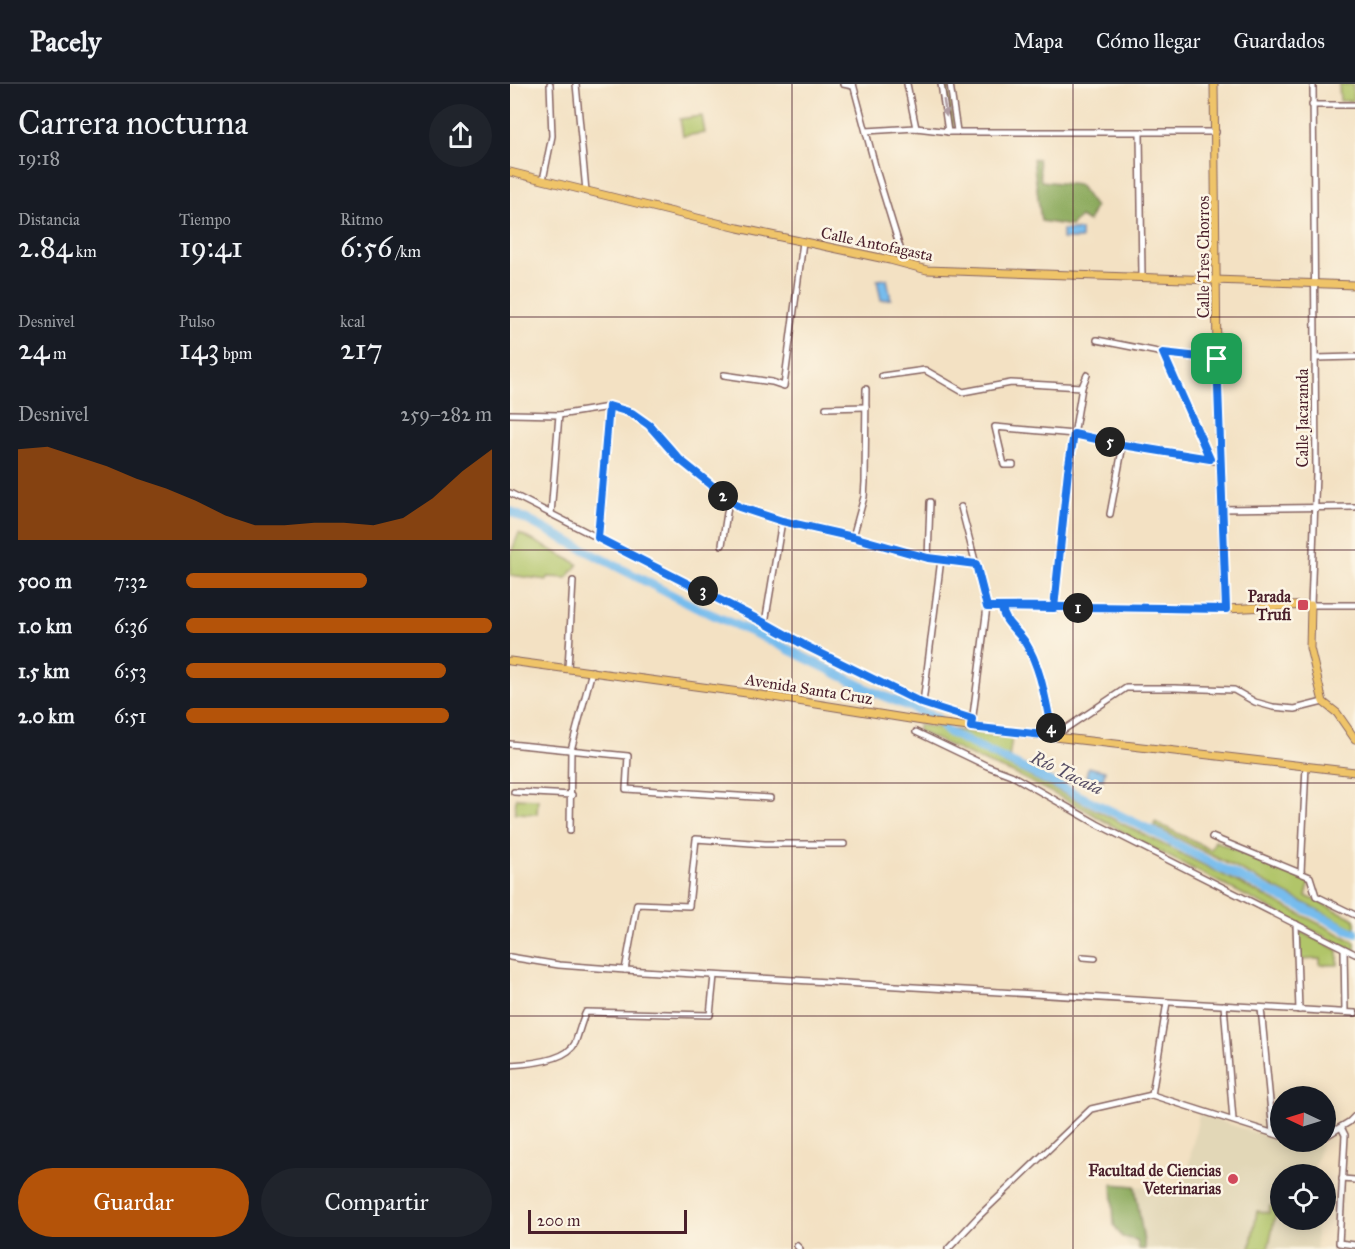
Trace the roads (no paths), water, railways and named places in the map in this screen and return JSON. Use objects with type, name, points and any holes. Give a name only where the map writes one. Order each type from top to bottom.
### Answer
[{"type":"main road","name":"Calle Tres Chorros","points":[[1214,84],[1218,279],[1217,359],[1226,609]]},
{"type":"main road","name":"Calle Antofagasta","points":[[510,172],[927,270],[1355,285]]},
{"type":"main road","points":[[1226,609],[1311,605]]},
{"type":"main road","name":"Calle Jacaranda","points":[[1311,605],[1310,648],[1323,702]]},
{"type":"main road","name":"Avenida Santa Cruz","points":[[510,661],[754,694],[934,723],[972,723],[1053,736],[1355,772]]},
{"type":"main road","points":[[1323,702],[1337,713],[1355,739]]},
{"type":"street","points":[[543,180],[552,136],[550,84]]},
{"type":"street","points":[[576,84],[586,191]]},
{"type":"street","points":[[843,84],[853,85],[905,264]]},
{"type":"street","points":[[907,84],[916,128]]},
{"type":"street","points":[[941,84],[948,132]]},
{"type":"street","points":[[950,84],[957,131]]},
{"type":"street","name":"Calle Jacaranda","points":[[1311,605],[1316,507],[1313,84]]},
{"type":"street","points":[[1312,105],[1355,105]]},
{"type":"street","points":[[866,131],[916,128],[948,132],[1216,132]]},
{"type":"street","points":[[1140,133],[1142,276]]},
{"type":"street","points":[[724,375],[784,386],[803,242]]},
{"type":"street","points":[[1097,340],[1163,353],[1217,359]]},
{"type":"street","points":[[1163,353],[1210,459]]},
{"type":"street","points":[[1316,358],[1355,357]]},
{"type":"street","points":[[882,376],[925,370],[963,392],[1011,383],[1082,387]]},
{"type":"street","points":[[1054,608],[1068,471],[1082,387],[1088,375]]},
{"type":"street","points":[[853,537],[864,497],[866,390]]},
{"type":"street","points":[[598,538],[609,406]]},
{"type":"street","points":[[510,414],[559,415],[609,406],[632,413],[649,425],[679,459],[729,500],[757,514],[928,558],[976,564]]},
{"type":"street","points":[[826,408],[866,407]]},
{"type":"street","points":[[551,514],[559,415]]},
{"type":"street","points":[[1013,465],[1004,465],[996,428],[1074,434],[1221,462]]},
{"type":"street","points":[[1110,514],[1123,445]]},
{"type":"street","points":[[510,493],[806,646],[922,703],[972,723],[987,607],[961,507]]},
{"type":"street","points":[[722,545],[729,500]]},
{"type":"street","points":[[928,558],[930,502]]},
{"type":"street","points":[[1221,509],[1355,507]]},
{"type":"street","points":[[765,623],[782,521]]},
{"type":"street","points":[[922,703],[941,559]]},
{"type":"street","points":[[568,668],[573,581]]},
{"type":"street","points":[[1311,605],[1355,605]]},
{"type":"street","points":[[987,607],[1226,609]]},
{"type":"street","points":[[1002,607],[1003,616],[1023,639],[1035,659],[1053,736],[1125,688],[1234,690],[1255,702],[1294,709],[1323,702]]},
{"type":"street","points":[[570,831],[571,750],[592,671]]},
{"type":"street","points":[[916,732],[1011,775],[1097,824],[1355,954]]},
{"type":"street","points":[[510,744],[628,756],[626,789],[770,798]]},
{"type":"street","points":[[1301,872],[1306,766]]},
{"type":"street","points":[[513,792],[572,795]]},
{"type":"street","points":[[1212,837],[1301,872],[1310,877],[1316,896],[1355,915]]},
{"type":"street","points":[[625,970],[637,904],[689,906],[696,839],[765,844],[844,844]]},
{"type":"street","points":[[1296,924],[1299,1010]]},
{"type":"street","points":[[1344,949],[1345,1012]]},
{"type":"street","points":[[510,955],[559,965],[625,970],[1355,1013]]},
{"type":"street","points":[[1083,957],[1095,958]]},
{"type":"street","points":[[510,1065],[555,1058],[574,1046],[586,1012],[711,1015],[714,976]]},
{"type":"street","points":[[1152,1095],[1167,1002]]},
{"type":"street","points":[[1224,1005],[1233,1120]]},
{"type":"street","points":[[1261,1008],[1270,1102]]},
{"type":"street","points":[[948,1249],[979,1216],[1091,1109],[1152,1095],[1270,1132]]},
{"type":"street","points":[[1336,1130],[1355,1116]]},
{"type":"street","points":[[1341,1127],[1345,1135],[1339,1244],[1355,1245]]},
{"type":"street","points":[[1342,1179],[1355,1179]]},
{"type":"water","points":[[1062,230],[1081,230],[1081,239],[1062,239]]},
{"type":"water","points":[[887,279],[891,299],[881,300],[877,280]]},
{"type":"water","points":[[1088,767],[1105,771],[1103,780],[1086,777]]},
{"type":"waterway","name":"Río Tacata","points":[[510,511],[695,607],[765,638],[874,692],[937,718],[946,731],[1355,933]]},
{"type":"place","name":"Parada Trufi","points":[[1303,605]]},
{"type":"place","name":"Facultad de Ciencias Veterinarias","points":[[1233,1179]]}]
